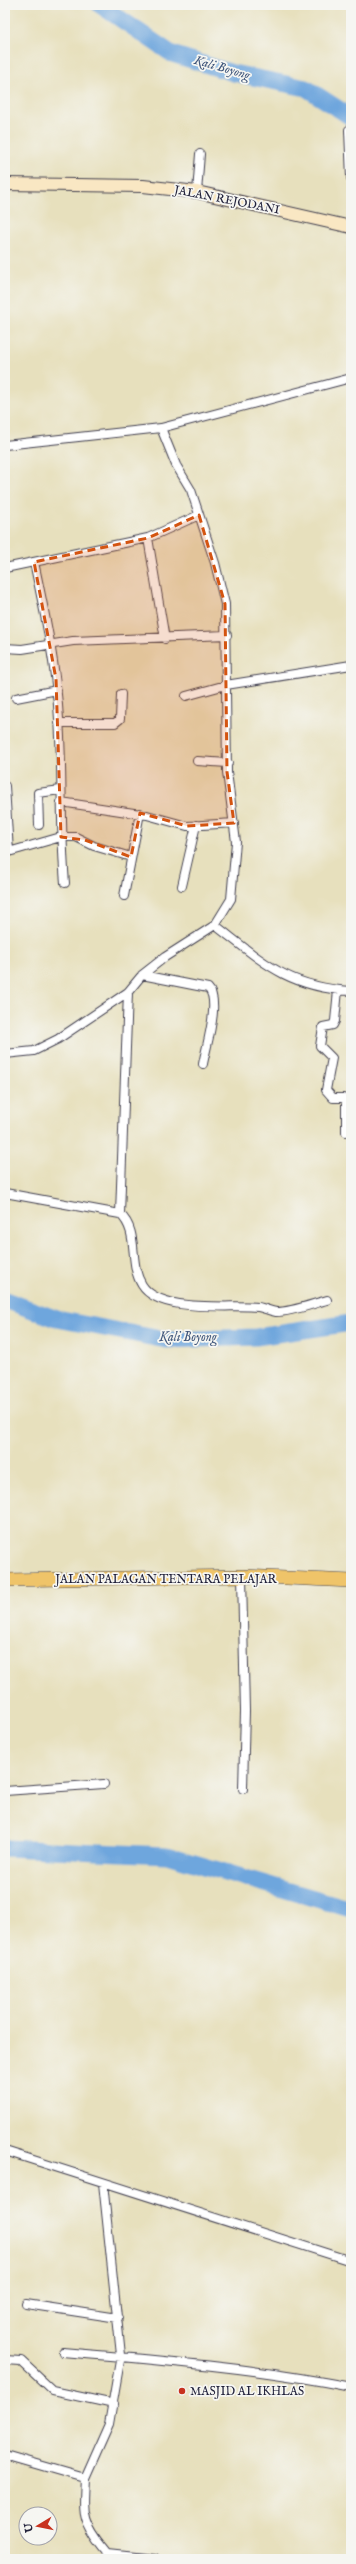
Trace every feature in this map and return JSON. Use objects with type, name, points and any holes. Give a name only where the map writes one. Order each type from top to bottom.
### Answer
[{"type":"main road","name":"JALAN REJODANI","points":[[5,184],[143,186],[197,192],[351,227]]},
{"type":"main road","name":"JALAN PALAGAN TENTARA PELAJAR","points":[[5,1580],[242,1576],[351,1581]]},
{"type":"street","points":[[349,130],[351,178]]},
{"type":"street","points":[[197,192],[200,154]]},
{"type":"street","points":[[5,445],[161,428],[351,378]]},
{"type":"street","points":[[5,1054],[34,1051],[58,1038],[128,992],[142,975],[165,956],[215,925],[231,899],[236,842],[228,763],[226,685],[227,635],[225,604],[215,563],[191,490],[176,465],[161,428]]},
{"type":"street","points":[[5,568],[148,538],[199,515]]},
{"type":"street","points":[[148,538],[165,639]]},
{"type":"street","points":[[34,562],[51,645],[57,690],[61,790],[61,837],[65,883]]},
{"type":"street","points":[[5,648],[51,645],[73,641],[165,639],[227,635]]},
{"type":"street","points":[[186,696],[226,685],[351,665]]},
{"type":"street","points":[[16,698],[57,690]]},
{"type":"street","points":[[59,723],[115,723],[120,719],[121,694]]},
{"type":"street","points":[[197,761],[228,763]]},
{"type":"street","points":[[5,786],[7,852],[61,837],[76,837],[94,846],[131,856]]},
{"type":"street","points":[[39,825],[38,793],[61,790]]},
{"type":"street","points":[[61,802],[140,813],[187,826],[234,823]]},
{"type":"street","points":[[124,896],[140,813]]},
{"type":"street","points":[[182,886],[196,825]]},
{"type":"street","points":[[215,925],[283,976],[323,989],[351,991]]},
{"type":"street","points":[[142,975],[208,988],[213,992],[214,1003],[203,1064]]},
{"type":"street","points":[[338,990],[335,1021],[333,1024],[322,1027],[320,1046],[332,1058],[326,1090],[332,1098],[343,1098],[346,1101],[346,1132]]},
{"type":"street","points":[[120,1214],[128,992]]},
{"type":"street","points":[[5,1194],[120,1214],[128,1221],[137,1272],[142,1284],[150,1294],[179,1303],[203,1307],[257,1307],[276,1312],[327,1300]]},
{"type":"street","points":[[242,1576],[245,1711],[243,1789]]},
{"type":"street","points":[[5,1791],[104,1784]]},
{"type":"street","points":[[5,2151],[351,2261]]},
{"type":"street","points":[[103,2183],[108,2251],[118,2318],[121,2355],[114,2404],[109,2424],[85,2478],[86,2522],[92,2535],[108,2556],[156,2559]]},
{"type":"street","points":[[26,2304],[118,2318]]},
{"type":"street","points":[[63,2352],[121,2355],[262,2372],[351,2387]]},
{"type":"street","points":[[5,2360],[21,2361],[53,2391],[114,2404]]},
{"type":"street","points":[[5,2455],[85,2478]]},
{"type":"highlighted area","points":[[199,515],[225,604],[227,772],[234,823],[187,826],[140,813],[131,857],[85,840],[61,837],[56,679],[34,562],[148,538]]},
{"type":"waterway","name":"Kali Boyong","points":[[100,5],[172,54],[233,73],[306,88],[351,117]]},
{"type":"waterway","name":"Kali Boyong","points":[[5,1300],[57,1319],[166,1340],[256,1337],[351,1323]]},
{"type":"waterway","points":[[5,1848],[167,1855],[351,1909]]},
{"type":"place","name":"MASJID AL IKHLAS","points":[[182,2391]]}]
